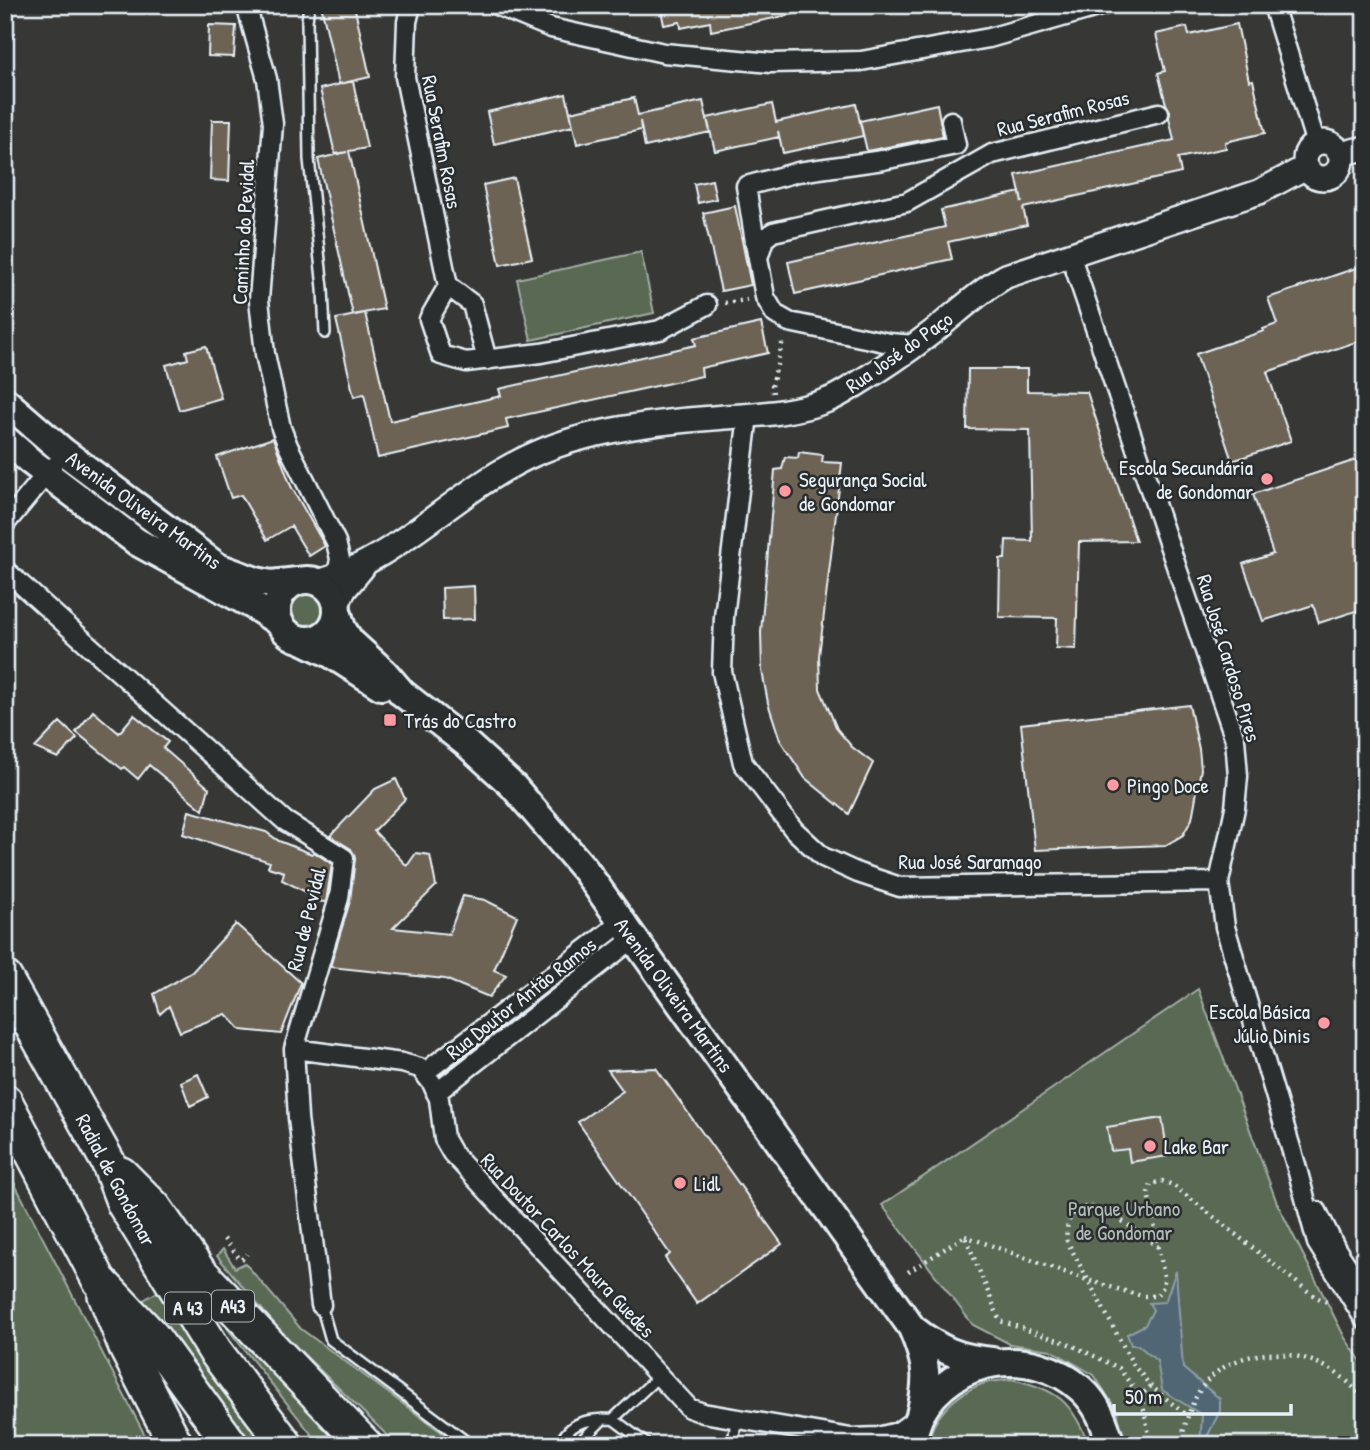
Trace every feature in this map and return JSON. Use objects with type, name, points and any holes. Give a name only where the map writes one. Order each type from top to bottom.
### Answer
[{"type":"highway","name":"Radial de Gondomar","points":[[5,978],[108,1162],[124,1204],[215,1351],[286,1445]]},
{"type":"highway","name":"A 43","points":[[5,1101],[99,1280],[152,1336],[231,1445]]},
{"type":"highway","name":"A43","points":[[108,1162],[154,1207],[198,1270],[365,1445]]},
{"type":"highway","points":[[99,1280],[127,1350],[176,1445]]},
{"type":"main road","name":"Avenida Oliveira Martins","points":[[5,401],[64,452],[218,567],[271,584],[318,579]]},
{"type":"main road","name":"Avenida Oliveira Martins","points":[[5,439],[137,542],[280,623]]},
{"type":"main road","points":[[318,579],[327,587],[337,609],[335,623],[322,637],[302,640],[285,631],[277,613],[282,593],[289,586],[318,579]]},
{"type":"main road","name":"Avenida Oliveira Martins","points":[[337,609],[342,628],[350,641],[384,672],[402,693],[467,744],[513,786],[585,870],[912,1328],[923,1354],[927,1385],[911,1445]]},
{"type":"main road","name":"Avenida Oliveira Martins","points":[[302,640],[331,654],[377,685],[402,693]]},
{"type":"main road","name":"Avenida Oliveira Martins","points":[[912,1328],[937,1347],[965,1359],[995,1362]]},
{"type":"main road","points":[[920,1415],[939,1390],[965,1371],[995,1362],[1027,1362],[1057,1371],[1083,1390],[1102,1416],[1111,1445]]},
{"type":"street","name":"Caminho do Pevidal","points":[[246,5],[267,79],[273,124],[259,300],[265,354],[281,428],[336,542],[340,559],[318,579]]},
{"type":"street","name":"Rua Serafim Rosas","points":[[411,5],[407,22],[405,77],[448,286]]},
{"type":"street","points":[[496,5],[551,29],[664,53],[771,64],[861,61],[977,41],[1104,5]]},
{"type":"street","points":[[1273,5],[1317,144]]},
{"type":"street","name":"Rua Serafim Rosas","points":[[758,258],[764,239],[773,232],[906,202],[992,154],[1159,113]]},
{"type":"street","points":[[915,345],[889,343],[789,322],[775,314],[765,297],[746,186],[798,172],[883,160],[956,145],[951,121]]},
{"type":"street","points":[[1329,143],[1335,146],[1340,154],[1340,166],[1333,176],[1314,177],[1306,167],[1308,151],[1317,144],[1329,143]]},
{"type":"street","points":[[1340,154],[1365,148]]},
{"type":"street","name":"Rua José do Paço","points":[[318,579],[372,557],[408,537],[497,473],[548,448],[573,439],[609,432],[694,419],[776,413],[828,400],[880,370],[983,290],[1016,272],[1259,192],[1306,167]]},
{"type":"street","name":"Rua José Cardoso Pires","points":[[1070,254],[1234,739],[1238,776],[1235,808],[1219,882],[1225,928],[1296,1165],[1323,1226],[1331,1253],[1364,1319]]},
{"type":"street","points":[[487,360],[472,304],[448,286],[429,319],[441,355],[466,362],[487,360],[541,353],[660,330],[707,306]]},
{"type":"street","name":"Rua José Saramago","points":[[748,415],[724,617],[722,672],[743,763],[794,830],[823,857],[858,873],[900,887],[1219,882]]},
{"type":"street","points":[[5,524],[64,452]]},
{"type":"street","name":"Rua José do Paço","points":[[337,609],[355,575],[372,557]]},
{"type":"street","name":"Rua de Pevidal","points":[[5,570],[285,821],[344,858],[339,898],[294,1049],[298,1118],[321,1306]]},
{"type":"street","name":"Rua Doutor Antão Ramos","points":[[424,1073],[628,930]]},
{"type":"street","name":"Rua Doutor Antão Ramos","points":[[436,1093],[628,930]]},
{"type":"street","points":[[294,1049],[402,1063],[420,1068],[424,1073]]},
{"type":"street","name":"Rua Doutor Carlos Moura Guedes","points":[[424,1073],[439,1099],[444,1139],[452,1153],[689,1408],[857,1441],[898,1432],[920,1415]]},
{"type":"street","name":"Rua José Cardoso Pires","points":[[1331,1253],[1364,1291]]},
{"type":"lane","points":[[309,5],[309,159],[323,288],[325,333]]},
{"type":"lane","points":[[321,1306],[331,1340],[471,1445]]},
{"type":"lane","points":[[577,1445],[659,1376]]},
{"type":"lane","points":[[561,1445],[569,1429],[579,1422],[608,1419],[648,1445]]},
{"type":"lane","points":[[733,1445],[736,1419]]},
{"type":"path","points":[[707,306],[765,297]]},
{"type":"path","points":[[776,413],[772,386],[789,322]]},
{"type":"path","points":[[965,1236],[1087,1280],[1142,1296],[1156,1296],[1164,1286],[1148,1193],[1151,1184],[1162,1181],[1173,1185],[1314,1296],[1364,1319]]},
{"type":"path","points":[[1158,1247],[1102,1209],[1087,1207],[1073,1212],[1065,1227],[1067,1241],[1134,1366],[1151,1386],[1187,1416]]},
{"type":"path","points":[[908,1272],[965,1236]]},
{"type":"path","points":[[965,1236],[1000,1321],[1067,1343],[1119,1368],[1142,1400],[1151,1445]]},
{"type":"path","points":[[224,1239],[241,1259],[247,1254]]},
{"type":"path","points":[[1180,1445],[1187,1416],[1206,1382],[1227,1366],[1251,1355],[1295,1355],[1329,1366],[1356,1388],[1365,1401]]},
{"type":"path","points":[[1139,1397],[1151,1386]]},
{"type":"green space","points":[[641,252],[654,313],[531,340],[517,279]]},
{"type":"green space","points":[[308,594],[320,598],[324,610],[320,622],[308,626],[296,622],[292,610],[296,598]]},
{"type":"green space","name":"Parque Urbano de Gondomar","points":[[1198,989],[1277,1203],[1345,1338],[1365,1367],[1365,1445],[1125,1445],[1117,1411],[1094,1375],[1051,1350],[1010,1344],[973,1325],[882,1205]]},
{"type":"green space","points":[[5,1165],[150,1445],[5,1445]]},
{"type":"green space","points":[[223,1249],[235,1268],[245,1263],[301,1329],[459,1445],[397,1445],[282,1333],[217,1256]]},
{"type":"green space","points":[[157,1292],[264,1445],[246,1445],[142,1301]]},
{"type":"green space","points":[[228,1315],[351,1445],[320,1445],[227,1328]]},
{"type":"green space","points":[[1011,1379],[1040,1387],[1061,1399],[1076,1418],[1089,1445],[928,1445],[934,1425],[940,1416],[963,1393],[982,1384]]},
{"type":"water","points":[[1176,1271],[1183,1368],[1220,1399],[1220,1411],[1207,1437],[1210,1445],[1200,1445],[1202,1415],[1162,1390],[1157,1361],[1138,1345],[1131,1345],[1127,1334],[1145,1325],[1153,1310],[1149,1303],[1165,1302]]},
{"type":"building","points":[[321,5],[354,5],[370,77],[339,84]]},
{"type":"building","points":[[660,5],[793,5],[794,14],[711,31],[710,22],[681,28],[680,22],[664,25]]},
{"type":"building","points":[[1237,24],[1249,81],[1253,80],[1265,133],[1225,142],[1226,148],[1178,158],[1181,173],[1023,208],[1027,225],[948,242],[952,259],[795,294],[788,262],[945,227],[941,210],[1020,192],[1016,175],[1174,140],[1170,111],[1158,73],[1165,71],[1156,34],[1187,27],[1189,35]]},
{"type":"building","points":[[209,25],[236,26],[234,57],[208,56]]},
{"type":"building","points":[[353,81],[367,148],[349,151],[384,309],[353,315],[318,159],[347,152],[335,154],[320,89]]},
{"type":"building","points":[[566,94],[573,126],[494,144],[487,112]]},
{"type":"building","points":[[634,98],[638,115],[703,101],[710,132],[645,147],[640,121],[641,130],[577,144],[570,112]]},
{"type":"building","points":[[772,104],[776,122],[856,104],[863,136],[783,153],[778,131],[779,137],[715,151],[707,118]]},
{"type":"building","points":[[937,104],[943,136],[867,151],[860,121]]},
{"type":"building","points":[[212,120],[231,120],[229,181],[210,180]]},
{"type":"building","points":[[514,178],[532,258],[500,265],[483,185]]},
{"type":"building","points":[[712,180],[716,199],[698,203],[694,184]]},
{"type":"building","points":[[735,206],[751,285],[721,291],[703,213]]},
{"type":"building","points":[[1365,265],[1365,339],[1267,372],[1291,441],[1232,461],[1196,354],[1277,324],[1268,298]]},
{"type":"building","points":[[365,313],[390,421],[501,396],[499,389],[696,345],[694,338],[761,323],[768,353],[701,368],[702,376],[506,419],[508,428],[378,458],[364,394],[354,397],[336,319]]},
{"type":"building","points":[[206,346],[221,398],[179,410],[166,365],[188,359],[186,351]]},
{"type":"building","points":[[968,369],[1027,369],[1027,391],[1087,392],[1136,541],[1079,542],[1076,649],[1056,648],[1057,618],[999,617],[1000,559],[1005,559],[1006,540],[1032,541],[1030,430],[967,429]]},
{"type":"building","points":[[273,438],[291,486],[325,546],[309,556],[291,526],[267,540],[241,495],[231,498],[217,457]]},
{"type":"building","points":[[799,452],[823,455],[822,462],[842,463],[819,656],[820,689],[837,729],[852,747],[873,763],[849,814],[805,778],[780,740],[768,703],[762,671],[761,632],[775,470],[782,469],[785,457],[798,458]]},
{"type":"building","points":[[1365,457],[1365,608],[1319,623],[1313,605],[1263,621],[1243,564],[1273,554],[1253,494]]},
{"type":"building","points":[[474,586],[475,619],[443,620],[442,588]]},
{"type":"building","name":"Pingo Doce","points":[[1189,705],[1201,769],[1192,819],[1183,835],[1166,845],[1035,850],[1021,724]]},
{"type":"building","points":[[93,711],[119,733],[134,715],[168,742],[163,748],[209,788],[203,810],[149,765],[138,779],[76,732]]},
{"type":"building","points":[[60,722],[77,738],[58,758],[35,748]]},
{"type":"building","points":[[396,779],[405,799],[374,831],[407,866],[416,853],[430,855],[436,886],[393,928],[449,934],[463,896],[485,900],[517,916],[494,970],[506,975],[489,997],[445,979],[330,967],[350,901],[355,859],[351,849],[330,836],[375,789]]},
{"type":"building","points":[[189,811],[266,832],[279,841],[312,854],[314,852],[332,864],[326,902],[312,901],[314,896],[282,880],[284,872],[268,867],[270,862],[183,834]]},
{"type":"building","points":[[236,924],[301,983],[281,1034],[241,1030],[226,1014],[180,1032],[169,1006],[160,1014],[154,994],[192,972]]},
{"type":"building","name":"Lidl","points":[[656,1068],[782,1244],[697,1304],[665,1258],[670,1254],[578,1122],[623,1091],[608,1070]]},
{"type":"building","points":[[198,1074],[208,1097],[190,1106],[181,1082]]},
{"type":"building","points":[[1162,1118],[1168,1156],[1130,1162],[1128,1149],[1111,1151],[1107,1127]]},
{"type":"place","name":"Escola Secundária de Gondomar","points":[[1267,479]]},
{"type":"place","name":"Segurança Social de Gondomar","points":[[785,491]]},
{"type":"place","name":"Trás do Castro","points":[[390,720]]},
{"type":"place","name":"Pingo Doce","points":[[1113,785]]},
{"type":"place","name":"Escola Básica Júlio Dinis","points":[[1324,1023]]},
{"type":"place","name":"Lake Bar","points":[[1150,1146]]},
{"type":"place","name":"Lidl","points":[[680,1183]]}]
